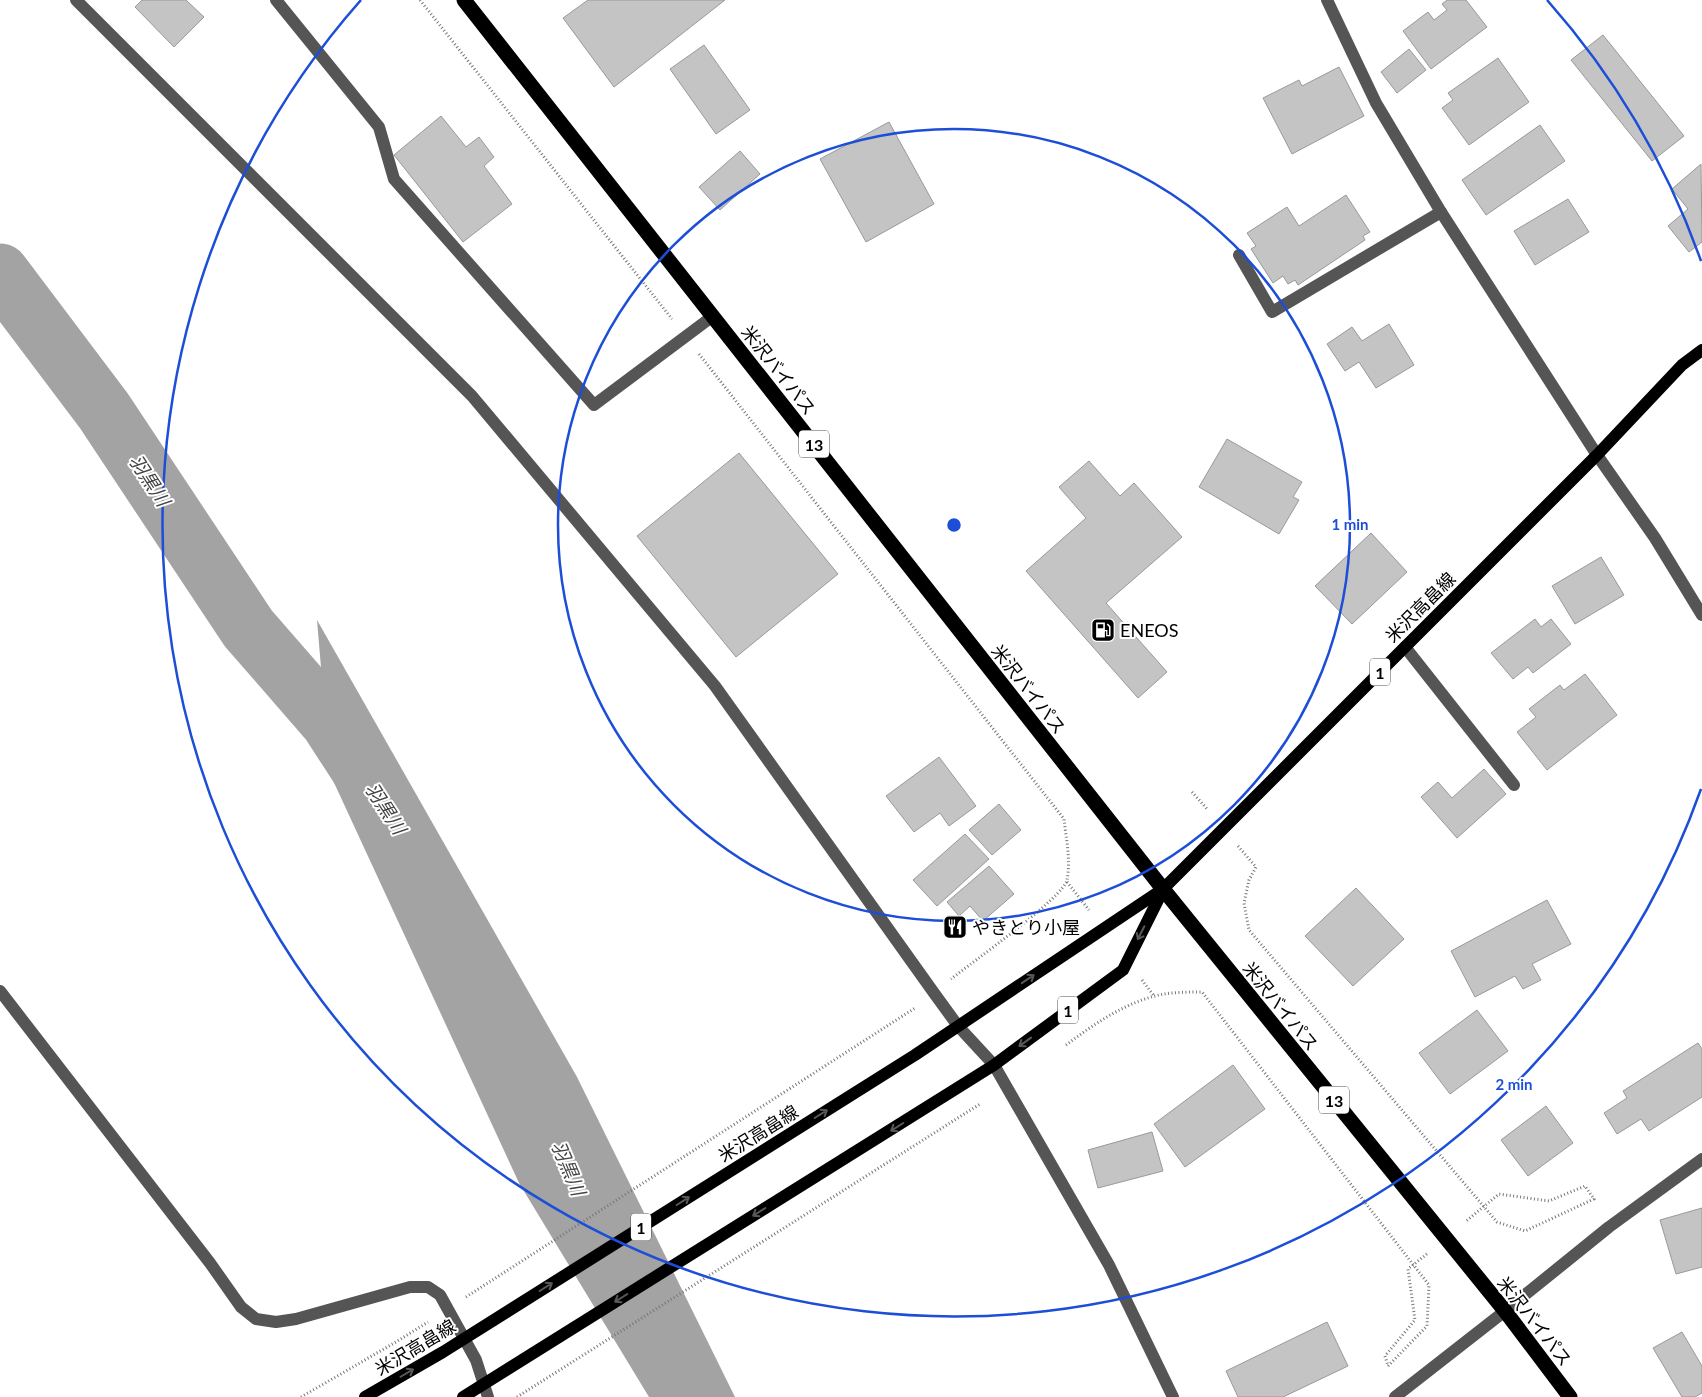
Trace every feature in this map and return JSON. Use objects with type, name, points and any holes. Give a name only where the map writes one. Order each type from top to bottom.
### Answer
[{"type":"highway","name":"米沢バイパス","points":[[464,0],[1163,889],[1505,1312],[1570,1397]]},
{"type":"main road","name":"米沢高畠線","points":[[365,1397],[451,1347],[915,1055],[1163,889],[1597,455],[1682,365],[1702,350]]},
{"type":"main road","name":"米沢高畠線","points":[[462,1397],[994,1065],[1122,970],[1163,889]]},
{"type":"street","points":[[76,0],[472,396],[715,686],[958,1026],[994,1065],[1109,1265],[1173,1397]]},
{"type":"street","points":[[276,0],[379,127],[394,179],[594,405],[713,316]]},
{"type":"street","points":[[1327,0],[1376,103],[1441,212],[1597,455],[1655,538],[1702,615]]},
{"type":"street","points":[[1239,255],[1272,312],[1441,212]]},
{"type":"street","points":[[1405,647],[1514,785]]},
{"type":"street","points":[[0,991],[210,1263],[241,1307],[256,1319],[276,1322],[296,1319],[410,1286],[428,1287],[440,1295],[476,1360],[488,1397]]},
{"type":"street","points":[[1395,1397],[1505,1312],[1609,1227],[1702,1159]]},
{"type":"path","points":[[420,0],[1064,819],[1068,855],[1067,882],[1053,900],[908,1014],[463,1299]]},
{"type":"path","points":[[1256,868],[1249,880],[1244,902],[1249,930],[1497,1222],[1525,1231],[1594,1199],[1585,1186],[1549,1201],[1499,1194]]},
{"type":"path","points":[[1061,1048],[1109,1014],[1154,996],[1169,993],[1202,992],[1429,1285],[1427,1326],[1388,1366],[1385,1356],[1415,1320],[1408,1269]]},
{"type":"path","points":[[517,1397],[982,1103]]},
{"type":"path","points":[[301,1397],[430,1320]]},
{"type":"water","points":[[317,620],[577,1077],[735,1397],[649,1397],[519,1183],[330,774]]},
{"type":"building","points":[[142,0],[186,0],[204,17],[174,47],[135,7]]},
{"type":"building","points":[[588,0],[725,0],[614,87],[563,18]]},
{"type":"building","points":[[1447,0],[1466,0],[1487,27],[1431,69],[1403,31],[1428,12],[1434,20],[1447,10],[1442,4]]},
{"type":"building","points":[[1603,35],[1684,136],[1652,161],[1571,60]]},
{"type":"building","points":[[704,45],[750,110],[716,134],[670,69]]},
{"type":"building","points":[[1409,49],[1426,70],[1397,93],[1381,72]]},
{"type":"building","points":[[1498,58],[1529,102],[1469,145],[1442,108],[1453,100],[1448,93]]},
{"type":"building","points":[[1339,67],[1364,116],[1292,154],[1263,98],[1299,80],[1302,86]]},
{"type":"building","points":[[441,116],[466,147],[479,137],[494,157],[484,166],[512,204],[463,242],[394,155]]},
{"type":"building","points":[[889,122],[934,204],[866,242],[820,159]]},
{"type":"building","points":[[1540,125],[1565,161],[1486,215],[1462,180]]},
{"type":"building","points":[[740,151],[760,174],[720,210],[699,187]]},
{"type":"building","points":[[1701,164],[1702,242],[1689,252],[1668,226],[1688,209],[1672,189]]},
{"type":"building","points":[[1346,195],[1370,232],[1363,236],[1365,240],[1298,285],[1295,280],[1288,284],[1283,276],[1273,283],[1251,249],[1256,246],[1247,233],[1287,207],[1299,226]]},
{"type":"building","points":[[1568,199],[1589,232],[1535,265],[1514,231]]},
{"type":"building","points":[[1389,324],[1414,365],[1376,388],[1359,362],[1345,371],[1327,344],[1352,327],[1362,341]]},
{"type":"building","points":[[1227,439],[1302,482],[1293,497],[1299,500],[1279,534],[1199,487]]},
{"type":"building","points":[[739,453],[838,574],[736,657],[637,536]]},
{"type":"building","points":[[1089,461],[1120,496],[1134,483],[1182,537],[1106,603],[1167,672],[1138,698],[1026,571],[1086,518],[1059,487]]},
{"type":"building","points":[[1371,533],[1407,572],[1352,624],[1315,586]]},
{"type":"building","points":[[1601,557],[1624,595],[1575,624],[1552,586]]},
{"type":"building","points":[[1535,619],[1541,627],[1551,619],[1571,644],[1533,673],[1528,667],[1513,679],[1491,653]]},
{"type":"building","points":[[1585,674],[1617,715],[1547,770],[1517,732],[1536,717],[1529,709],[1560,685],[1564,690]]},
{"type":"building","points":[[939,757],[976,806],[949,826],[940,813],[914,832],[886,796]]},
{"type":"building","points":[[1484,769],[1506,794],[1457,838],[1421,797],[1438,782],[1452,798]]},
{"type":"building","points":[[999,804],[1021,830],[992,855],[969,830]]},
{"type":"building","points":[[965,834],[989,859],[937,906],[913,880]]},
{"type":"building","points":[[989,866],[1014,894],[983,921],[970,906],[959,916],[947,902]]},
{"type":"building","points":[[1356,888],[1404,939],[1353,986],[1305,936]]},
{"type":"building","points":[[1547,900],[1571,944],[1532,964],[1541,980],[1523,989],[1515,976],[1475,997],[1451,951]]},
{"type":"building","points":[[1477,1010],[1508,1051],[1450,1094],[1419,1053]]},
{"type":"building","points":[[1698,1043],[1702,1049],[1702,1097],[1649,1131],[1641,1119],[1617,1134],[1604,1113],[1627,1098],[1623,1091]]},
{"type":"building","points":[[1233,1065],[1265,1109],[1185,1167],[1154,1124]]},
{"type":"building","points":[[1546,1106],[1573,1143],[1528,1176],[1501,1140]]},
{"type":"building","points":[[1152,1132],[1163,1171],[1098,1188],[1088,1150]]},
{"type":"building","points":[[1702,1208],[1702,1267],[1676,1274],[1660,1220]]},
{"type":"building","points":[[1327,1322],[1348,1366],[1283,1397],[1238,1397],[1226,1371]]},
{"type":"building","points":[[1682,1332],[1702,1366],[1702,1393],[1695,1397],[1682,1397],[1653,1348]]},
{"type":"waterway","name":"羽黒川","points":[[0,273],[104,411],[248,628],[329,721],[370,784]]},
{"type":"place","name":"ENEOS","points":[[1103,630]]},
{"type":"place","name":"やきとり小屋","points":[[955,927]]}]
